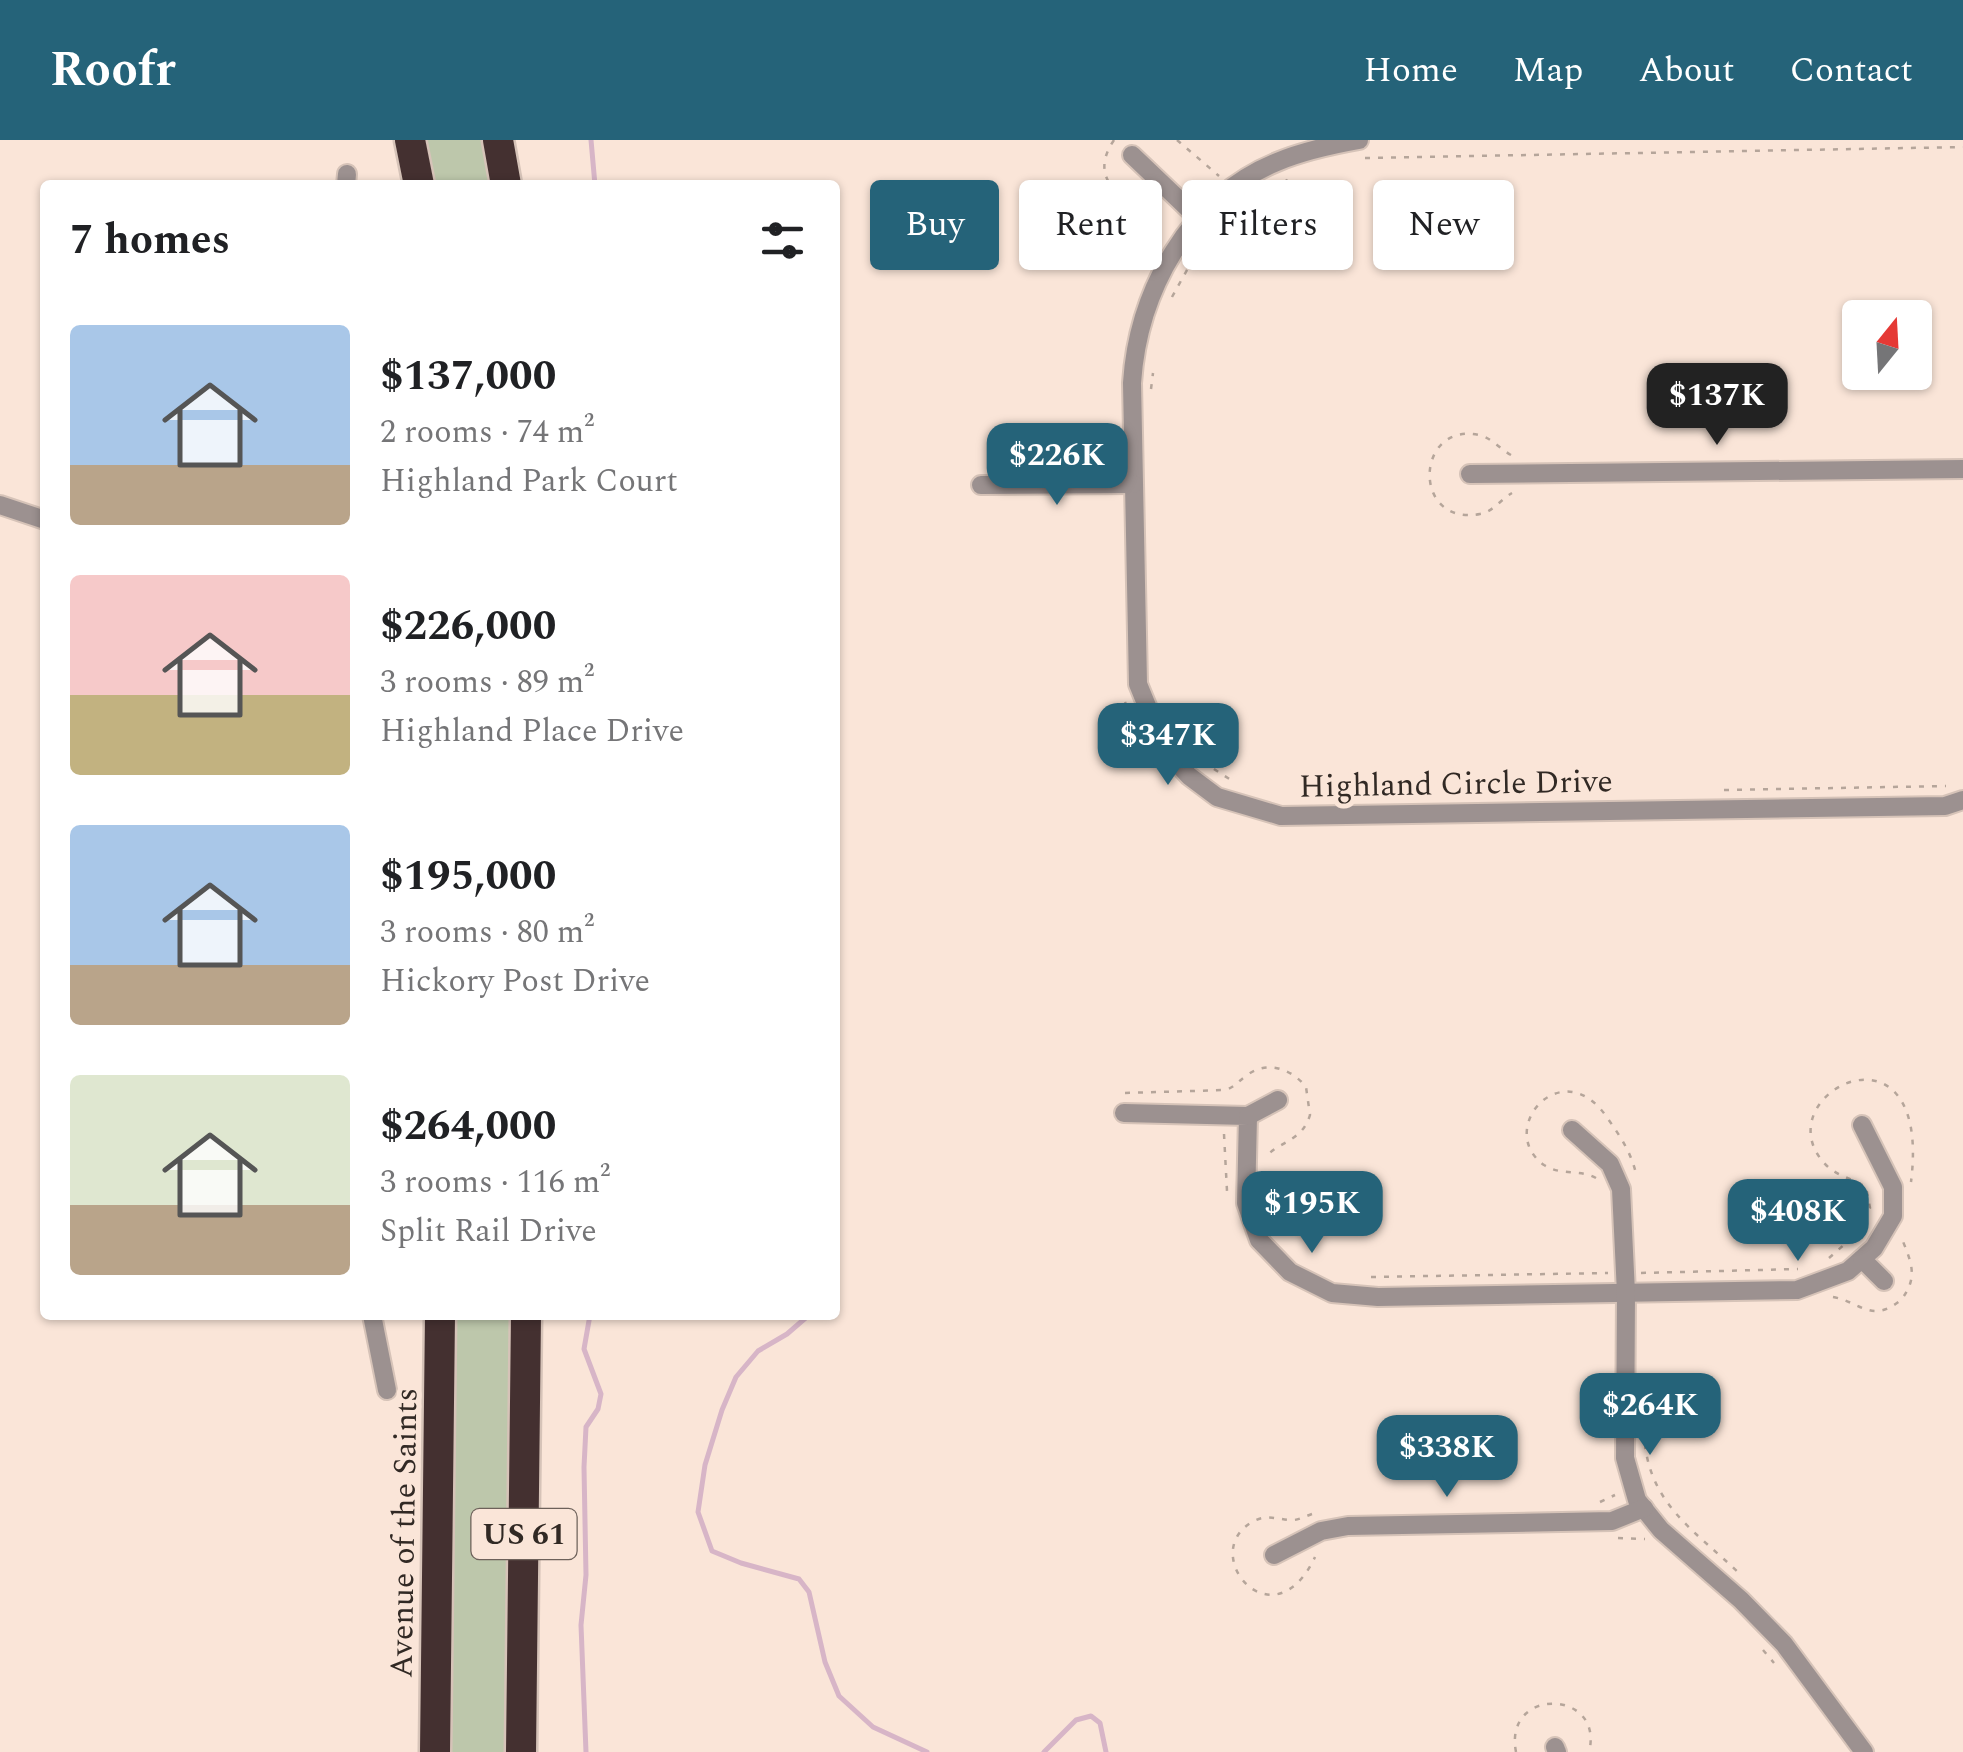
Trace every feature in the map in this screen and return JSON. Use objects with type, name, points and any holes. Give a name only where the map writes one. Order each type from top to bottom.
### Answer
[{"type":"highway","points":[[410,140],[417,180]]},
{"type":"highway","points":[[498,140],[505,180]]},
{"type":"highway","name":"Avenue of the Saints","points":[[435,1752],[440,1320]]},
{"type":"highway","name":"US 61","points":[[521,1752],[526,1320]]},
{"type":"street","name":"Highland Circle Drive","points":[[1249,180],[1273,163],[1318,147],[1359,140]]},
{"type":"street","points":[[1132,155],[1182,202]]},
{"type":"street","name":"Highland Circle Drive","points":[[1182,240],[1158,279],[1134,354],[1125,484],[1138,684],[1165,750],[1189,776],[1217,797],[1281,816],[1945,806],[1963,800]]},
{"type":"street","points":[[1470,474],[1963,469]]},
{"type":"street","points":[[981,485],[1125,484]]},
{"type":"street","points":[[0,505],[40,518]]},
{"type":"street","points":[[1124,1113],[1248,1116],[1278,1100]]},
{"type":"street","points":[[1248,1116],[1246,1203],[1259,1240],[1290,1272],[1332,1292],[1378,1297],[1797,1290],[1848,1271],[1874,1248],[1892,1216],[1893,1187],[1862,1125]]},
{"type":"street","points":[[1572,1130],[1610,1164],[1621,1189],[1616,1293],[1625,1458],[1637,1500],[1660,1530],[1741,1600],[1784,1644],[1864,1752]]},
{"type":"street","points":[[1862,1258],[1884,1281]]},
{"type":"street","points":[[373,1320],[388,1390]]},
{"type":"street","points":[[1274,1555],[1321,1531],[1348,1526],[1612,1521],[1644,1508]]},
{"type":"path","points":[[1108,180],[1104,163],[1114,140]]},
{"type":"path","points":[[1177,140],[1210,171],[1224,176]]},
{"type":"path","points":[[1117,461],[1125,484]]},
{"type":"path","points":[[1122,694],[1136,734],[1149,756]]},
{"type":"path","points":[[1601,1182],[1584,1172],[1557,1171],[1533,1153],[1528,1124],[1543,1099],[1573,1091],[1600,1106],[1626,1143],[1640,1190]]},
{"type":"path","points":[[1218,1128],[1225,1137],[1230,1204]]},
{"type":"path","points":[[1644,1272],[1645,1293]]},
{"type":"path","points":[[1606,1273],[1616,1293]]},
{"type":"path","points":[[1596,1503],[1616,1494],[1616,1488]]},
{"type":"path","points":[[1322,1548],[1300,1583],[1275,1595],[1248,1587],[1233,1564],[1238,1536],[1252,1522],[1270,1516],[1291,1520],[1323,1511]]},
{"type":"path","points":[[1618,1538],[1648,1540]]},
{"type":"path","points":[[1753,1638],[1777,1666]]},
{"type":"path","points":[[1516,1752],[1514,1737],[1520,1720],[1534,1708],[1552,1702],[1570,1707],[1585,1720],[1592,1738],[1589,1752]]},
{"type":"green space","points":[[422,140],[486,140],[493,180],[430,180]]},
{"type":"green space","points":[[453,1320],[513,1320],[510,1752],[447,1752]]},
{"type":"waterway","points":[[591,140],[595,180]]},
{"type":"waterway","points":[[586,1752],[581,1625],[586,1575],[584,1467],[586,1427],[598,1409],[601,1394],[584,1349],[589,1320]]},
{"type":"waterway","points":[[803,1320],[758,1351],[736,1377],[705,1465],[698,1512],[712,1551],[799,1579],[809,1592],[825,1662],[839,1696],[873,1727],[927,1752]]},
{"type":"waterway","points":[[1044,1752],[1076,1720],[1091,1716],[1100,1723],[1106,1752]]}]
